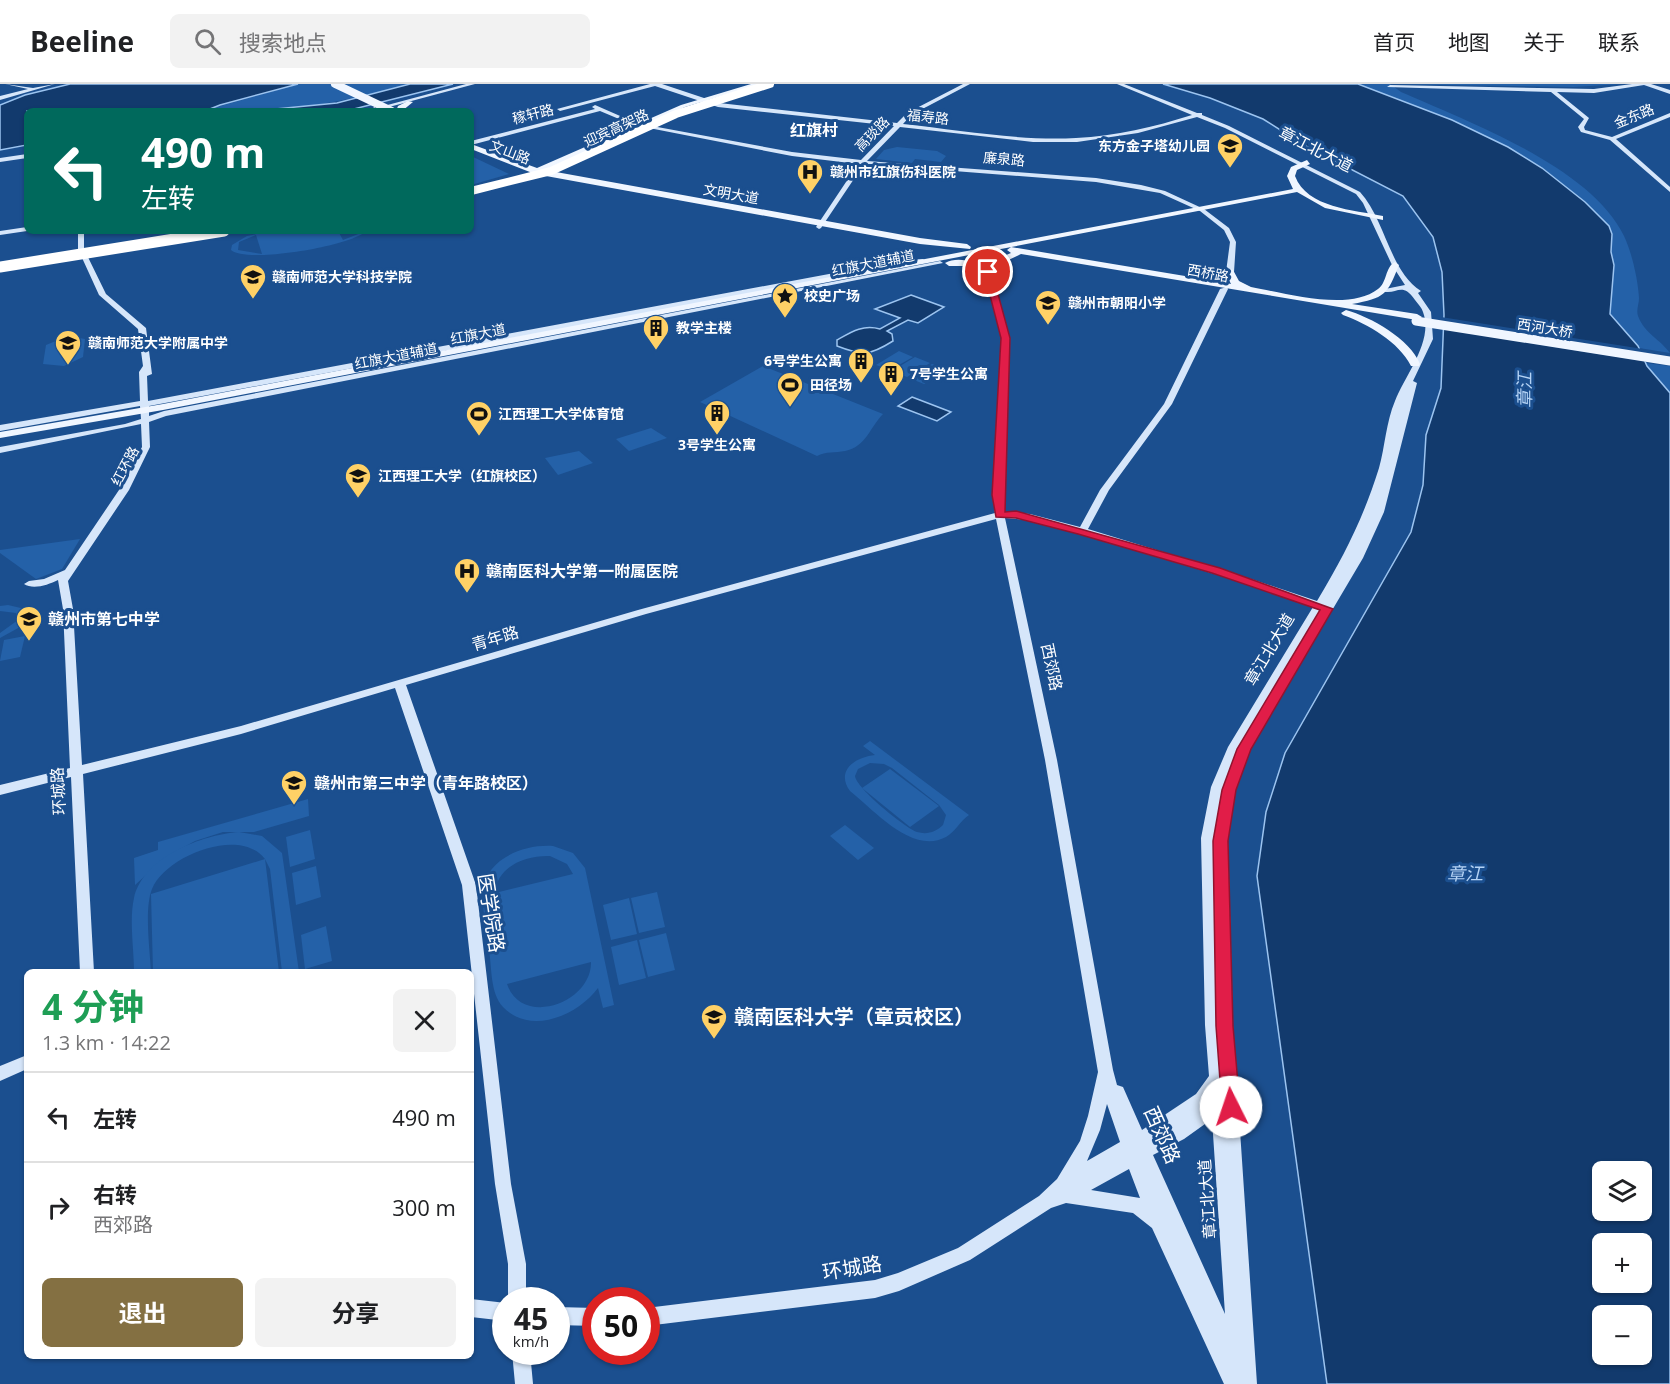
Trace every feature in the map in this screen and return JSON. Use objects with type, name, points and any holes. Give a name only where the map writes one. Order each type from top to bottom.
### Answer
[{"type":"highway","name":"迎宾高架路","points":[[474,189],[547,170],[672,113],[763,84]]},
{"type":"highway","name":"迎宾高架路","points":[[474,189],[524,180],[558,169],[675,114],[770,84]]},
{"type":"highway","points":[[0,266],[193,234]]},
{"type":"highway","points":[[0,266],[204,234]]},
{"type":"main road","points":[[329,84],[387,108]]},
{"type":"main road","points":[[335,84],[387,108]]},
{"type":"main road","points":[[539,174],[640,126],[758,84]]},
{"type":"main road","points":[[549,174],[706,102],[775,84]]},
{"type":"main road","points":[[400,108],[410,102]]},
{"type":"main road","name":"文山路","points":[[474,147],[539,174]]},
{"type":"main road","name":"文山路","points":[[474,147],[528,177]]},
{"type":"main road","points":[[1298,190],[1291,176],[1294,169],[1305,163]]},
{"type":"main road","name":"文明大道","points":[[474,189],[539,174],[549,174],[923,246],[991,250]]},
{"type":"main road","name":"文明大道","points":[[539,174],[817,225],[991,250]]},
{"type":"main road","points":[[991,250],[1298,190],[1333,207],[1376,217]]},
{"type":"main road","points":[[991,250],[1006,249],[1108,227]]},
{"type":"main road","points":[[86,252],[185,234]]},
{"type":"main road","points":[[86,252],[210,234]]},
{"type":"main road","points":[[1038,242],[1033,247],[1039,252]]},
{"type":"main road","points":[[923,246],[932,254],[923,261]]},
{"type":"main road","name":"西桥路","points":[[1006,249],[1039,252],[1388,315]]},
{"type":"main road","name":"红旗大道","points":[[0,443],[19,436],[976,250]]},
{"type":"main road","name":"西桥路","points":[[991,250],[1340,311],[1417,319]]},
{"type":"main road","name":"红旗大道","points":[[148,411],[940,263],[991,250]]},
{"type":"main road","points":[[940,263],[971,263],[988,272],[996,263],[1018,254]]},
{"type":"main road","points":[[1388,315],[1373,307],[1372,303],[1389,290],[1398,267]]},
{"type":"main road","points":[[1192,279],[1217,281],[1230,272],[1235,283],[1260,292]]},
{"type":"main road","points":[[1328,303],[1362,300],[1389,290]]},
{"type":"main road","points":[[1340,311],[1365,320],[1410,353],[1415,364]]},
{"type":"main road","points":[[1388,315],[1378,319],[1375,323],[1408,348],[1416,350],[1426,347]]},
{"type":"main road","name":"西河大桥","points":[[1417,319],[1670,357]]},
{"type":"main road","name":"西河大桥","points":[[1417,319],[1670,362]]},
{"type":"main road","points":[[0,435],[19,436]]},
{"type":"street","points":[[8,84],[33,88],[52,84]]},
{"type":"street","points":[[0,97],[47,84]]},
{"type":"street","points":[[392,108],[472,84]]},
{"type":"street","points":[[392,108],[477,84]]},
{"type":"street","points":[[560,109],[657,84]]},
{"type":"street","name":"福寿路","points":[[657,84],[706,102],[1056,141],[1143,133],[1198,114]]},
{"type":"street","name":"高琰路","points":[[817,225],[860,162],[896,124],[919,104],[963,84]]},
{"type":"street","name":"高琰路","points":[[896,124],[922,105],[967,84]]},
{"type":"street","name":"章江北大道","points":[[1120,84],[1198,114]]},
{"type":"street","name":"章江北大道","points":[[1127,84],[1305,163],[1364,193],[1373,202],[1376,217],[1398,267],[1434,313],[1433,345],[1411,388],[1379,512],[1358,558],[1323,607],[1234,747],[1217,788],[1209,838],[1238,1375]]},
{"type":"street","points":[[1390,87],[1594,91],[1646,84]]},
{"type":"street","name":"金东路","points":[[1646,84],[1670,91]]},
{"type":"street","points":[[1553,91],[1587,119],[1581,127],[1583,131],[1616,137]]},
{"type":"street","points":[[586,103],[640,126]]},
{"type":"street","name":"稼轩路","points":[[474,145],[601,110]]},
{"type":"street","name":"金东路","points":[[1616,137],[1670,116]]},
{"type":"street","name":"廉泉路","points":[[652,128],[748,147],[860,162],[1115,183],[1162,193],[1202,209],[1222,224],[1233,237],[1235,254],[1230,272]]},
{"type":"street","name":"金东路","points":[[1616,137],[1670,184]]},
{"type":"street","name":"金东路","points":[[1616,137],[1670,190]]},
{"type":"street","points":[[0,159],[24,155]]},
{"type":"street","points":[[0,233],[24,229]]},
{"type":"street","points":[[82,234],[86,252]]},
{"type":"street","name":"红环路","points":[[66,573],[124,490],[146,447],[148,411],[143,372],[146,368],[142,328],[103,296],[86,252]]},
{"type":"street","name":"西郊路","points":[[988,272],[1005,338],[998,495],[1000,515],[1051,760],[1106,1070],[1136,1148],[1238,1375],[1247,1384]]},
{"type":"street","points":[[1082,532],[1106,490],[1168,404],[1224,289]]},
{"type":"street","points":[[1389,290],[1417,291]]},
{"type":"street","name":"章江北大道","points":[[1247,1384],[1222,1089],[1225,1026],[1221,841],[1229,790],[1244,749],[1323,607],[1370,510],[1384,465],[1398,403],[1415,364],[1426,347],[1429,321],[1417,291]]},
{"type":"street","points":[[0,428],[148,411]]},
{"type":"street","points":[[0,450],[127,426],[148,411]]},
{"type":"street","points":[[1000,515],[1016,514],[1082,532],[1216,571],[1323,607]]},
{"type":"street","name":"青年路","points":[[0,790],[241,730],[642,612],[1000,515]]},
{"type":"street","points":[[29,584],[46,582],[66,573]]},
{"type":"street","name":"环城路","points":[[66,573],[63,581],[68,609],[69,663],[87,969]]},
{"type":"street","name":"医学院路","points":[[400,685],[469,885],[503,1184],[517,1264],[517,1287]]},
{"type":"street","points":[[0,1074],[24,1063]]},
{"type":"street","points":[[1106,1070],[1099,1110],[1085,1147],[1062,1191],[1136,1205],[1160,1223]]},
{"type":"street","points":[[1136,1148],[1202,1099],[1222,1089]]},
{"type":"street","name":"环城路","points":[[1062,1191],[1103,1159],[1178,1133],[1222,1089]]},
{"type":"street","name":"西郊路","points":[[1136,1148],[1160,1223],[1198,1311],[1234,1384]]},
{"type":"street","name":"环城路","points":[[660,1315],[875,1289],[899,1282],[964,1254],[1062,1191],[1136,1148]]},
{"type":"street","points":[[474,1308],[492,1310]]},
{"type":"street","points":[[522,1365],[524,1384]]},
{"type":"shaded area","points":[[298,84],[410,84],[346,100],[303,107],[214,108]]},
{"type":"shaded area","points":[[1358,84],[1390,84],[1401,92],[1526,149],[1585,189],[1608,211],[1624,236],[1632,258],[1637,283],[1638,316],[1649,332],[1670,353],[1639,348],[1610,314],[1614,265],[1611,252],[1612,234],[1585,202],[1542,168],[1508,147],[1452,120]]},
{"type":"shaded area","points":[[1392,84],[1622,84],[1574,87]]},
{"type":"shaded area","points":[[897,147],[937,151],[946,156],[941,162],[915,159],[912,163],[876,159],[884,150]]},
{"type":"shaded area","points":[[474,157],[509,174],[474,184]]},
{"type":"shaded area","points":[[257,234],[340,234],[343,240],[362,234],[357,237],[321,247],[277,254],[256,255],[241,254],[231,250],[232,245],[247,236]],"holes":[[[256,235],[262,254],[238,250],[239,242]]]},
{"type":"shaded area","points":[[68,336],[85,339],[83,357],[64,366],[43,364],[46,345]]},
{"type":"shaded area","points":[[899,351],[913,357],[890,370],[876,365]]},
{"type":"shaded area","points":[[915,357],[930,363],[907,377],[892,371]]},
{"type":"shaded area","points":[[1645,363],[1670,366],[1670,393],[1647,366]]},
{"type":"shaded area","points":[[932,364],[947,369],[924,384],[909,378]]},
{"type":"shaded area","name":"田径场","points":[[763,366],[883,414],[863,441],[852,449],[817,456],[700,402]]},
{"type":"shaded area","points":[[651,428],[667,438],[629,451],[616,439]]},
{"type":"shaded area","points":[[579,451],[593,463],[558,475],[545,458]]},
{"type":"shaded area","points":[[80,539],[62,569],[36,579],[0,553],[0,550]]},
{"type":"shaded area","points":[[8,605],[25,609],[27,619],[20,627],[0,638],[0,633],[18,620],[16,613],[0,611],[0,606]]},
{"type":"shaded area","points":[[25,636],[20,657],[0,661],[4,640]]},
{"type":"shaded area","points":[[870,741],[969,815],[949,835],[933,841],[920,840],[894,828],[850,791],[846,784],[846,771],[850,766],[861,759],[875,755],[863,746]],"holes":[[[870,763],[884,764],[939,805],[946,815],[943,825],[931,832],[917,832],[892,815],[863,789],[855,776],[858,769]]]},
{"type":"shaded area","points":[[890,769],[939,806],[910,827],[862,788]]},
{"type":"shaded area","points":[[308,799],[309,816],[254,832],[223,832],[195,841],[166,857],[135,885],[134,858],[158,850],[158,842]]},
{"type":"shaded area","points":[[845,825],[874,848],[858,860],[830,836]]},
{"type":"shaded area","points":[[310,830],[315,859],[290,867],[286,837]]},
{"type":"shaded area","points":[[239,832],[262,836],[282,853],[299,969],[282,969],[270,869],[265,859],[253,849],[239,845],[222,845],[187,856],[160,877],[152,889],[148,907],[151,969],[134,969],[133,907],[140,883],[149,870],[176,850],[224,834]]},
{"type":"shaded area","points":[[553,846],[573,853],[585,868],[614,1005],[603,1008],[598,988],[589,998],[567,1014],[540,1021],[514,1016],[503,1007],[496,995],[492,980],[483,891],[491,870],[499,862],[519,851]],"holes":[[[550,856],[567,864],[573,874],[495,893],[501,876],[514,864],[523,860]],[[591,962],[588,977],[580,989],[569,999],[555,1005],[540,1007],[527,1005],[515,997],[507,984]]]},
{"type":"shaded area","points":[[265,859],[279,969],[153,969],[151,894]]},
{"type":"shaded area","points":[[316,866],[321,897],[296,905],[292,873]]},
{"type":"shaded area","points":[[657,892],[665,927],[639,933],[631,898]]},
{"type":"shaded area","points":[[629,898],[637,934],[611,940],[603,905]]},
{"type":"shaded area","points":[[326,926],[332,961],[305,969],[301,935]]},
{"type":"shaded area","points":[[666,933],[675,970],[648,977],[639,940]]},
{"type":"shaded area","points":[[637,940],[646,978],[619,985],[611,947]]},
{"type":"water","points":[[70,84],[298,84],[212,108],[24,108],[24,146],[0,150],[0,105],[25,95]]},
{"type":"water","points":[[410,84],[453,84],[358,108],[286,108],[337,103]]},
{"type":"water","name":"章江","points":[[1163,84],[1358,84],[1452,120],[1508,147],[1542,168],[1585,202],[1609,226],[1612,234],[1611,252],[1614,265],[1610,314],[1638,346],[1647,366],[1670,393],[1670,1384],[1327,1384],[1257,876],[1266,812],[1285,753],[1411,532],[1423,485],[1426,435],[1441,388],[1444,315],[1442,272],[1433,237],[1403,196],[1304,145],[1263,119],[1210,98]]},
{"type":"water","points":[[911,295],[944,307],[918,323],[908,320],[887,331],[892,334],[893,341],[878,350],[860,353],[837,346],[837,340],[852,332],[868,327],[880,329],[900,318],[875,309]]},
{"type":"water","points":[[912,397],[951,412],[937,421],[898,406]]},
{"type":"pier","points":[[1441,317],[1643,349],[1648,362],[1441,329]]},
{"type":"place","name":"东方金子塔幼儿园","points":[[1230,169]]},
{"type":"place","name":"赣州市红旗伤科医院","points":[[810,195]]},
{"type":"place","name":"赣南师范大学科技学院","points":[[253,300]]},
{"type":"place","name":"校史广场","points":[[785,319]]},
{"type":"place","name":"赣州市朝阳小学","points":[[1048,326]]},
{"type":"place","name":"教学主楼","points":[[656,351]]},
{"type":"place","name":"赣南师范大学附属中学","points":[[68,366]]},
{"type":"place","name":"6号学生公寓","points":[[861,384]]},
{"type":"place","name":"7号学生公寓","points":[[891,397]]},
{"type":"place","name":"田径场","points":[[790,408]]},
{"type":"place","name":"3号学生公寓","points":[[717,436]]},
{"type":"place","name":"江西理工大学体育馆","points":[[479,437]]},
{"type":"place","name":"江西理工大学（红旗校区）","points":[[358,499]]},
{"type":"place","name":"赣南医科大学第一附属医院","points":[[467,594]]},
{"type":"place","name":"赣州市第七中学","points":[[29,642]]},
{"type":"place","name":"赣州市第三中学（青年路校区）","points":[[294,806]]},
{"type":"place","name":"赣南医科大学（章贡校区）","points":[[714,1040]]},
{"type":"district","name":"红旗村","points":[[814,130]]},
{"type":"route","points":[[988,272],[1005,338],[998,495],[1000,515],[1016,514],[1038,519],[1216,571],[1327,609],[1244,749],[1229,790],[1221,841],[1225,1026],[1231,1107]]}]
